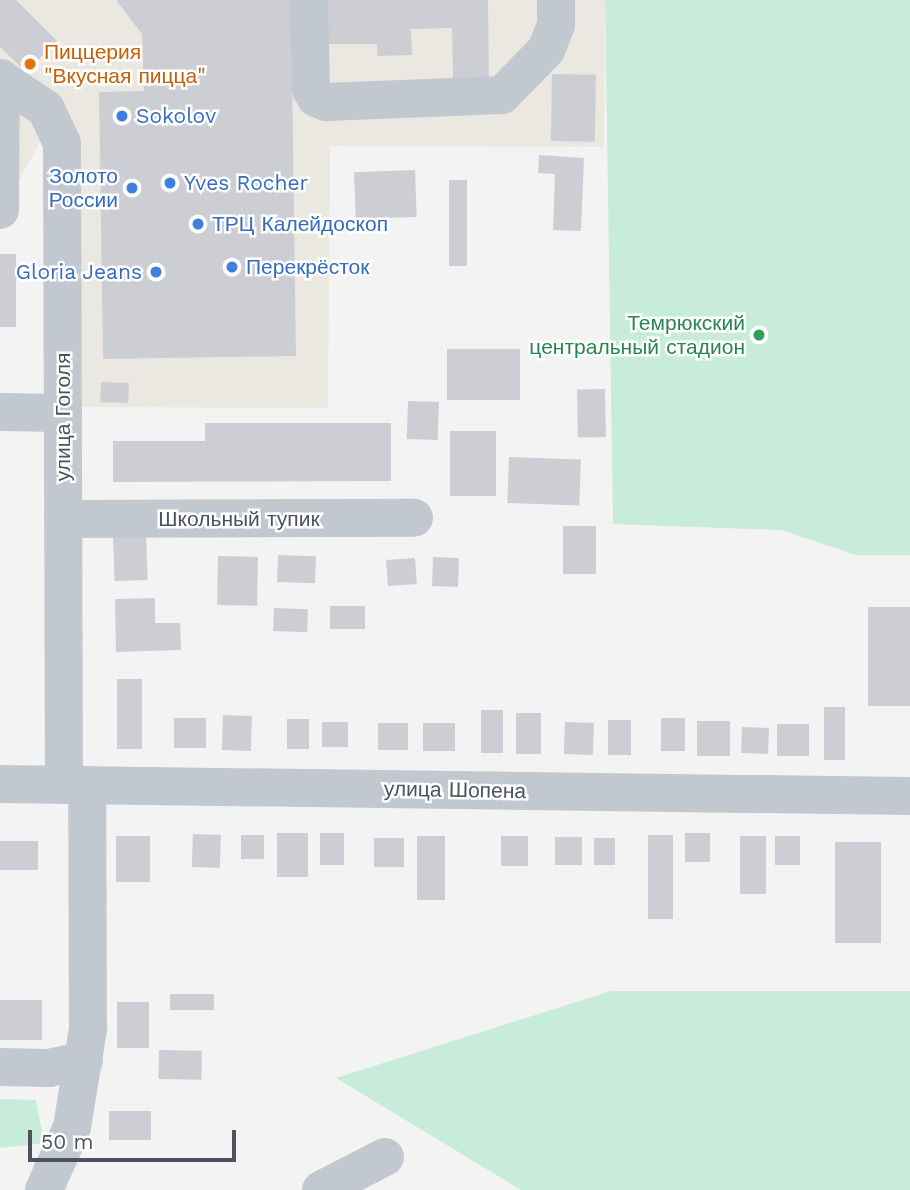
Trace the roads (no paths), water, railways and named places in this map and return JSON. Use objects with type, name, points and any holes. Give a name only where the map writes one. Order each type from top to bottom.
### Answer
[{"type":"street","points":[[309,0],[311,89],[316,98],[326,102],[502,95],[547,50],[556,25],[556,0]]},
{"type":"street","points":[[0,78],[0,210]]},
{"type":"street","name":"улица Гоголя","points":[[0,78],[46,108],[62,143],[63,519],[75,785],[89,981],[84,1060],[72,1126],[44,1190]]},
{"type":"street","points":[[0,412],[63,413]]},
{"type":"street","name":"Школьный тупик","points":[[63,519],[414,518]]},
{"type":"street","name":"улица Шопена","points":[[0,784],[910,796]]},
{"type":"street","points":[[0,1067],[49,1068],[84,1060]]},
{"type":"street","points":[[321,1190],[385,1157]]},
{"type":"place","name":"Пиццерия \"Вкусная пицца\"","points":[[30,64]]},
{"type":"place","name":"Sokolov","points":[[122,116]]},
{"type":"place","name":"Yves Rocher","points":[[170,183]]},
{"type":"place","name":"Золото России","points":[[132,188]]},
{"type":"place","name":"ТРЦ Калейдоскоп","points":[[198,224]]},
{"type":"place","name":"Перекрёсток","points":[[232,267]]},
{"type":"place","name":"Gloria Jeans","points":[[156,272]]},
{"type":"place","name":"Темрюкский центральный стадион","points":[[759,335]]}]
